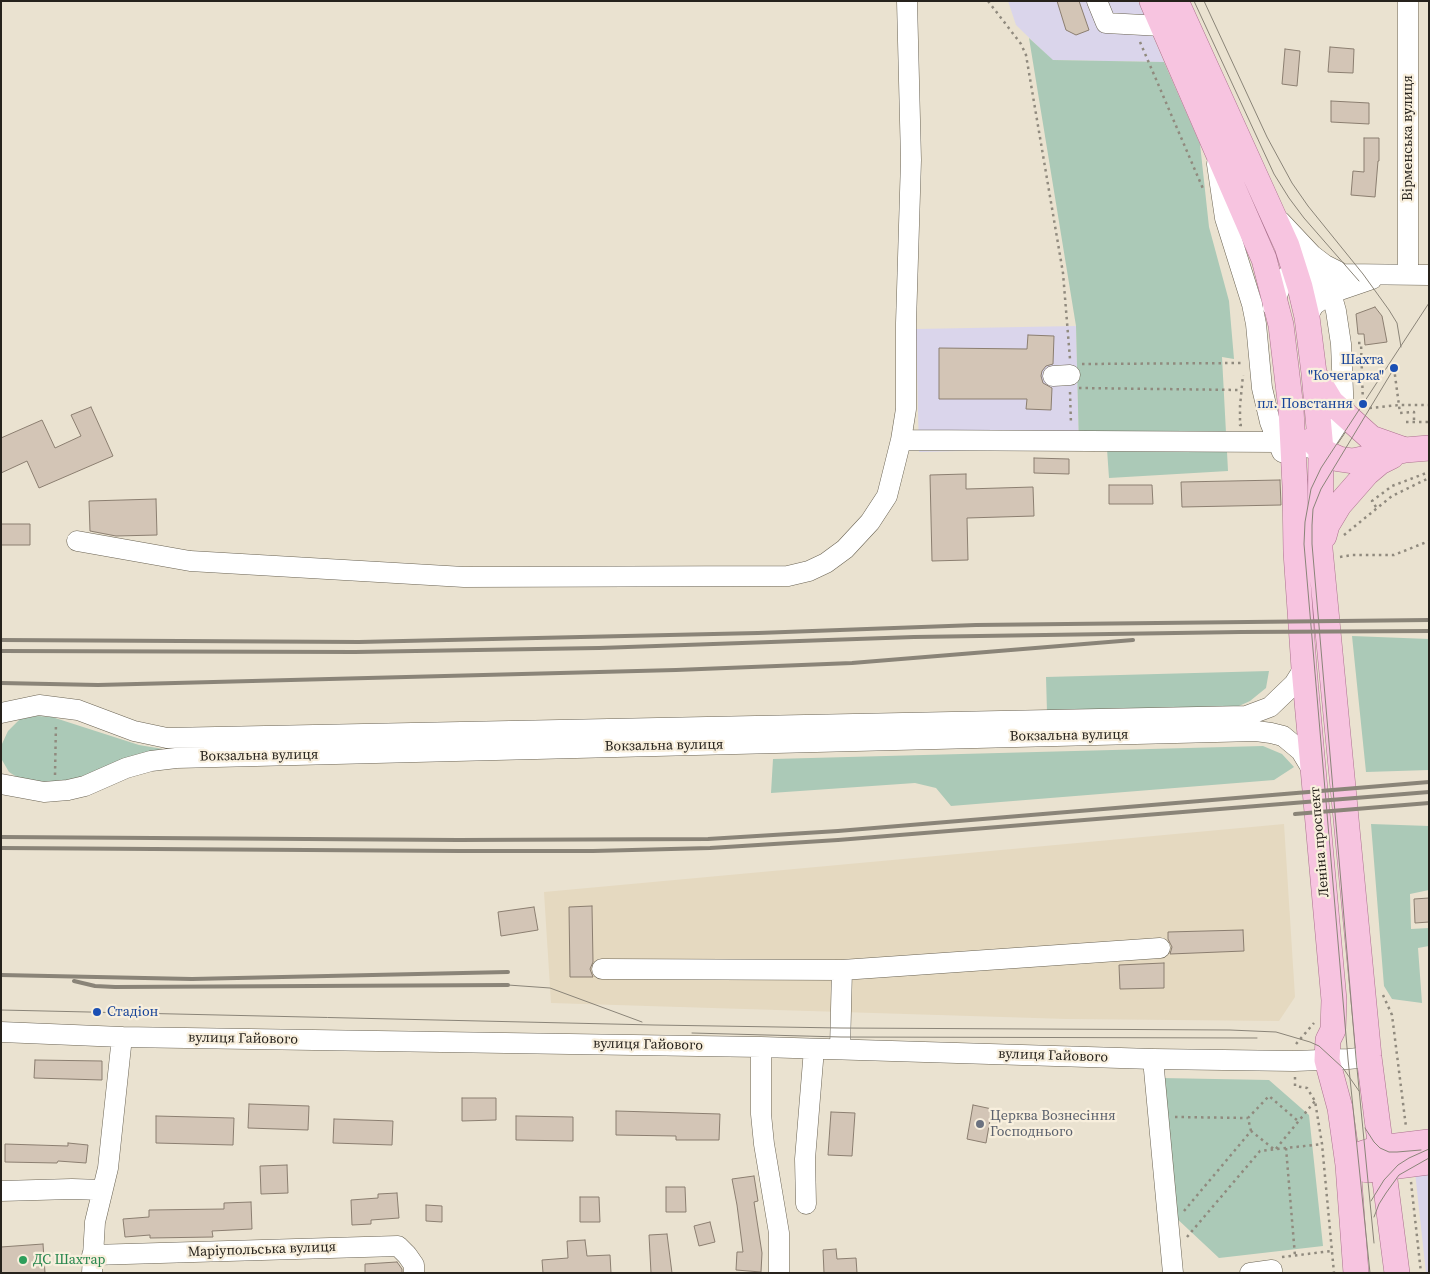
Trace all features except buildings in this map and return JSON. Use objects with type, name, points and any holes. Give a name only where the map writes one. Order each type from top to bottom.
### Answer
[{"type":"main road","name":"Леніна проспект","points":[[1152,1],[1264,259],[1281,326],[1291,409],[1286,443],[1295,486],[1296,552],[1304,668],[1334,1000],[1333,1030],[1328,1050],[1340,1108],[1348,1165],[1356,1273]]},
{"type":"main road","name":"Леніна проспект","points":[[1176,1],[1287,246],[1307,317],[1321,450],[1368,1057],[1396,1273]]},
{"type":"main road","points":[[1314,373],[1331,402],[1344,416],[1371,438]]},
{"type":"main road","points":[[1291,409],[1306,434],[1321,450],[1339,459],[1353,461],[1417,449]]},
{"type":"main road","points":[[1295,486],[1307,462],[1330,443],[1340,439],[1371,438],[1417,449]]},
{"type":"main road","name":"Леніна проспект","points":[[1328,553],[1327,525],[1339,505],[1367,473],[1380,462],[1417,449]]},
{"type":"main road","points":[[1348,1165],[1360,1170],[1381,1158],[1429,1142]]},
{"type":"main road","points":[[1381,1158],[1419,1163]]},
{"type":"street","points":[[77,541],[190,561],[464,577],[788,576],[809,571],[826,563],[845,549],[870,522],[886,496],[902,440],[906,410],[906,323],[911,160],[907,1]]},
{"type":"street","points":[[1097,1],[1106,22],[1162,26]]},
{"type":"street","name":"Вірменська вулиця","points":[[1399,274],[1408,1]]},
{"type":"street","points":[[1212,140],[1225,218],[1252,304],[1258,343]]},
{"type":"street","points":[[1271,210],[1312,255],[1352,278]]},
{"type":"street","points":[[902,440],[1286,443],[1321,450],[1344,416],[1341,344],[1334,302],[1326,288],[1295,270]]},
{"type":"street","points":[[1286,443],[1270,422],[1262,388],[1252,363],[1265,324],[1276,303],[1282,282],[1287,276],[1295,270],[1352,278],[1399,274],[1429,274]]},
{"type":"street","points":[[1307,317],[1314,305],[1334,302],[1352,278]]},
{"type":"street","name":"Вокзальна вулиця","points":[[1,712],[39,706],[78,710],[134,731],[167,738],[1246,716],[1259,713],[1270,707],[1294,684],[1304,668]]},
{"type":"street","name":"Вокзальна вулиця","points":[[1,784],[44,792],[55,792],[85,786],[126,768],[176,758],[1256,731],[1283,736],[1301,751],[1314,772]]},
{"type":"street","points":[[602,969],[842,970],[1160,948]]},
{"type":"street","points":[[840,1050],[842,970]]},
{"type":"street","name":"вулиця Гайового","points":[[1,1032],[122,1037],[814,1048],[1153,1059],[1294,1061],[1309,1063],[1322,1071],[1340,1108]]},
{"type":"street","name":"Маріупольська вулиця","points":[[122,1037],[108,1168],[95,1222],[92,1264],[398,1246],[407,1254],[414,1265],[414,1273]]},
{"type":"street","points":[[761,1047],[761,1114],[764,1144],[780,1233],[779,1273]]},
{"type":"street","points":[[806,1204],[805,1159],[814,1048]]},
{"type":"street","points":[[1294,1061],[1328,1050],[1368,1057]]},
{"type":"street","points":[[1153,1059],[1172,1264]]},
{"type":"street","points":[[1,1192],[72,1189],[102,1190]]},
{"type":"street","points":[[1250,1273],[1272,1271]]},
{"type":"path","points":[[988,1],[1021,44],[1026,55],[1063,273],[1064,372],[1252,363],[1242,390],[1240,425]]},
{"type":"path","points":[[1132,24],[1204,193]]},
{"type":"path","points":[[1341,344],[1361,343],[1363,404],[1370,408],[1399,405],[1429,405]]},
{"type":"path","points":[[1394,368],[1400,413],[1414,412],[1414,422]]},
{"type":"path","points":[[1072,441],[1070,388],[1242,390],[1262,388]]},
{"type":"path","points":[[1406,422],[1429,422]]},
{"type":"path","points":[[1429,472],[1392,486],[1372,501],[1376,508],[1404,489],[1429,478]]},
{"type":"path","points":[[1328,553],[1394,555],[1429,542]]},
{"type":"path","points":[[55,792],[56,707]]},
{"type":"path","points":[[1334,1000],[1296,1044],[1294,1061],[1295,1086],[1307,1088],[1315,1101],[1322,1144],[1334,1273]]},
{"type":"path","points":[[1158,1116],[1248,1118],[1269,1096],[1298,1121]]},
{"type":"path","points":[[1275,1150],[1315,1101]]},
{"type":"path","points":[[1248,1118],[1251,1131],[1275,1150]]},
{"type":"path","points":[[1169,1229],[1251,1131]]},
{"type":"path","points":[[1172,1264],[1260,1151],[1322,1144]]},
{"type":"path","points":[[1286,1148],[1295,1256]]},
{"type":"path","points":[[1419,1163],[1421,1273]]},
{"type":"path","points":[[1272,1271],[1280,1258],[1332,1251]]},
{"type":"shaded area","points":[[1008,1],[1138,1],[1164,62],[1052,60],[1016,25]]},
{"type":"shaded area","points":[[1076,326],[1079,448],[919,452],[916,329]]},
{"type":"shaded area","points":[[1284,824],[1295,997],[1279,1021],[1067,1019],[551,1003],[544,892]]},
{"type":"shaded area","points":[[1429,1171],[1429,1273],[1426,1273],[1415,1172]]},
{"type":"green space","points":[[1029,38],[1053,60],[1164,62],[1200,144],[1209,227],[1229,301],[1234,359],[1222,357],[1228,471],[1109,478],[1107,449],[1079,448],[1076,326]]},
{"type":"green space","points":[[1352,636],[1429,639],[1429,770],[1366,772]]},
{"type":"green space","points":[[1269,671],[1266,688],[1250,701],[1228,711],[1047,712],[1046,677]]},
{"type":"green space","points":[[37,716],[52,717],[139,745],[163,749],[141,755],[65,783],[26,783],[9,772],[2,760],[1,746],[8,731],[20,719]]},
{"type":"green space","points":[[1263,746],[1282,754],[1294,767],[1274,780],[951,806],[936,788],[915,783],[771,793],[773,759]]},
{"type":"green space","points":[[1371,824],[1429,826],[1429,890],[1410,894],[1411,929],[1429,928],[1429,946],[1418,948],[1422,1003],[1392,999],[1384,986]]},
{"type":"green space","points":[[1161,1078],[1269,1080],[1309,1115],[1323,1246],[1219,1258],[1173,1215]]},
{"type":"tram line","points":[[1194,1],[1274,174],[1304,218],[1359,281]]},
{"type":"tram line","points":[[1204,1],[1267,137],[1292,183],[1389,310],[1397,323],[1401,347]]},
{"type":"tram line","points":[[1370,1273],[1348,1059],[1304,544],[1305,522],[1311,489],[1321,468],[1429,303]]},
{"type":"tram line","points":[[1374,1243],[1356,1058],[1312,544],[1312,525],[1313,509],[1321,489],[1393,370]]},
{"type":"tram line","points":[[508,985],[550,988],[642,1022]]},
{"type":"tram line","points":[[1,1010],[654,1025],[1276,1032],[1319,1046],[1343,1068],[1359,1091]]},
{"type":"tram line","points":[[692,1033],[841,1037],[1257,1038]]},
{"type":"tram line","points":[[1365,1128],[1374,1142],[1380,1148],[1389,1152],[1421,1150]]},
{"type":"tram line","points":[[1371,1201],[1384,1180],[1398,1165],[1429,1149]]},
{"type":"tram line","points":[[1374,1217],[1379,1204],[1399,1175],[1429,1158]]},
{"type":"railway","points":[[1,640],[359,642],[758,633],[976,625],[1429,620]]},
{"type":"railway","points":[[1,651],[355,652],[599,648],[914,637],[1429,631]]},
{"type":"railway","points":[[1,683],[98,685],[676,670],[852,663],[1133,640]]},
{"type":"railway","points":[[1,837],[458,840],[708,839],[838,831],[1429,782]]},
{"type":"railway","points":[[1,848],[459,851],[593,851],[710,848],[838,840],[1429,792]]},
{"type":"railway","points":[[1295,814],[1429,803]]},
{"type":"railway","points":[[1,975],[192,979],[508,972]]},
{"type":"railway","points":[[74,981],[95,986],[115,987],[508,985]]},
{"type":"place","name":"Шахта \"Кочегарка\"","points":[[1394,368]]},
{"type":"place","name":"пл. Повстання","points":[[1363,404]]},
{"type":"place","name":"Стадіон","points":[[97,1012]]},
{"type":"place","name":"Церква Вознесіння Господнього","points":[[980,1124]]},
{"type":"place","name":"ДС Шахтар","points":[[23,1260]]}]
